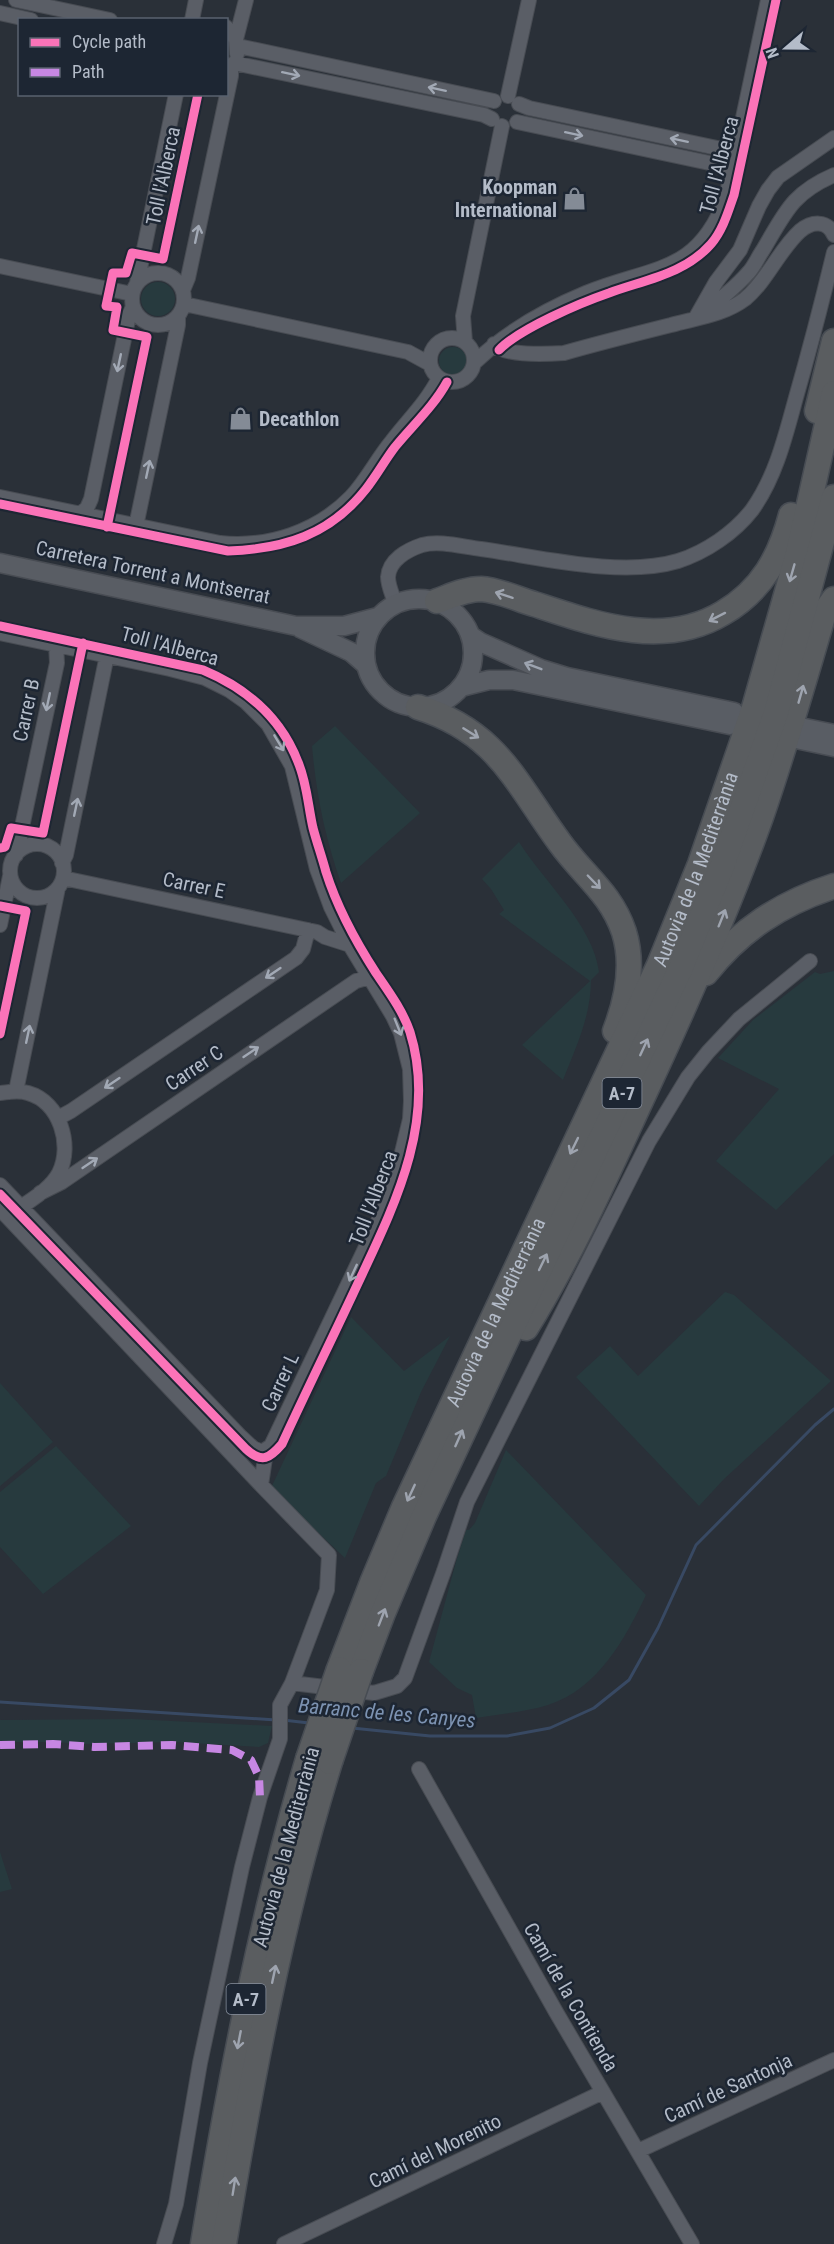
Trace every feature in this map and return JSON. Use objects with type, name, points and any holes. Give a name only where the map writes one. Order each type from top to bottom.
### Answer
[{"type":"highway","points":[[437,601],[465,591],[479,589],[493,591],[611,626],[634,631],[656,632],[675,631],[696,626],[731,609],[761,582],[776,561],[785,540],[834,341]]},
{"type":"highway","name":"Autovia de la Mediterrània","points":[[203,2244],[246,2000],[267,1910],[350,1670],[372,1583],[409,1497],[659,965],[700,864],[745,739],[798,553],[834,393]]},
{"type":"highway","name":"Autovia de la Mediterrània","points":[[350,1670],[674,983],[721,869],[773,723],[834,497]]},
{"type":"highway","points":[[476,1401],[501,1376],[522,1334],[549,1290],[618,1151],[692,991],[760,819],[794,717],[824,613],[834,599]]},
{"type":"highway","points":[[418,707],[437,713],[464,728],[500,757],[560,843],[601,889],[615,912],[624,933],[628,954],[628,977],[625,1000],[602,1062],[600,1093]]},
{"type":"highway","points":[[692,991],[735,940],[756,923],[809,894],[834,886]]},
{"type":"highway","name":"Autovia de la Mediterrània","points":[[224,2244],[251,2089],[285,1924],[308,1833],[319,1760]]},
{"type":"main road","name":"Carretera Torrent a Montserrat","points":[[0,563],[296,626]]},
{"type":"main road","points":[[416,599],[437,601],[452,609],[463,621],[471,636],[473,654],[470,671],[461,687],[442,702],[418,707],[404,705],[390,699],[379,690],[371,678],[366,665],[365,648],[369,632],[378,617],[395,603],[416,599]]},
{"type":"main road","points":[[296,626],[344,626],[378,617]]},
{"type":"main road","points":[[296,626],[351,652],[366,665]]},
{"type":"main road","points":[[461,687],[489,680],[513,680],[732,719],[541,669],[471,636]]},
{"type":"main road","points":[[834,734],[798,733],[834,747]]},
{"type":"street","points":[[16,0],[101,18]]},
{"type":"street","points":[[192,18],[196,0]]},
{"type":"street","points":[[228,92],[230,67],[246,0]]},
{"type":"street","points":[[230,67],[472,113],[497,123],[513,125],[517,122],[520,113],[513,100],[529,0]]},
{"type":"street","points":[[474,363],[494,344],[562,304],[607,285],[664,268],[685,256],[706,238],[718,220],[726,198],[768,0]]},
{"type":"street","points":[[0,13],[22,18]]},
{"type":"street","points":[[228,30],[237,43],[494,101]]},
{"type":"street","points":[[80,514],[87,508],[91,499],[177,96]]},
{"type":"street","points":[[136,526],[181,303],[227,96]]},
{"type":"street","points":[[463,316],[430,357],[432,370],[439,378],[447,382],[462,381],[472,370],[474,363],[474,357],[467,344],[463,316],[497,123],[490,110],[494,101],[503,96],[529,108],[736,152]]},
{"type":"street","points":[[517,122],[733,168]]},
{"type":"street","points":[[695,319],[716,282],[740,250],[768,190],[778,177],[834,138]]},
{"type":"street","points":[[695,319],[749,273],[784,213],[798,196],[816,183],[834,175]]},
{"type":"street","points":[[494,344],[499,350],[541,354],[564,353],[720,313],[745,299],[800,232],[810,225],[820,223],[828,226],[834,236]]},
{"type":"street","points":[[395,603],[388,576],[392,565],[403,553],[423,545],[452,545],[599,565],[639,567],[678,561],[704,550],[733,530],[752,509],[770,480],[783,445],[813,339],[834,252]]},
{"type":"street","points":[[0,266],[134,295]]},
{"type":"street","points":[[150,274],[166,274],[173,278],[181,303],[165,324],[149,323],[137,314],[134,295],[150,274]]},
{"type":"street","points":[[181,303],[408,352],[430,364]]},
{"type":"street","points":[[408,352],[442,341],[459,339],[467,344],[494,344]]},
{"type":"street","points":[[0,497],[203,541],[236,545],[272,540],[305,529],[330,514],[352,496],[400,430],[430,396],[439,378]]},
{"type":"street","name":"Carrer L","points":[[0,633],[205,678],[246,702],[268,724],[292,766],[317,869],[335,916],[393,1016],[401,1034],[410,1069],[410,1119],[393,1190],[271,1446],[262,1452]]},
{"type":"street","name":"Carrer B","points":[[0,925],[9,865],[57,663],[56,644]]},
{"type":"street","points":[[16,1091],[107,655]]},
{"type":"street","points":[[60,883],[45,897],[29,897],[16,888],[9,865],[29,845],[46,846],[59,856],[62,863]]},
{"type":"street","name":"Carrer E","points":[[60,883],[312,931],[350,945]]},
{"type":"street","points":[[312,931],[329,925],[335,916]]},
{"type":"street","name":"Carrer C","points":[[58,1118],[296,958],[312,931]]},
{"type":"street","points":[[292,1683],[374,1693],[397,1686],[405,1678],[467,1502],[649,1141],[688,1077],[708,1052],[739,1020],[810,961]]},
{"type":"street","name":"Carrer C","points":[[40,1193],[62,1182],[356,981],[370,977]]},
{"type":"street","points":[[0,1093],[16,1091],[30,1093],[42,1100],[58,1118],[65,1139],[65,1157],[59,1174],[40,1193],[21,1207]]},
{"type":"street","points":[[0,1185],[241,1437],[253,1448],[262,1452],[265,1458],[261,1485]]},
{"type":"street","points":[[0,1209],[329,1555],[327,1590],[292,1683],[280,1705],[280,1739],[260,1797],[242,1867],[200,2063],[176,2204],[164,2244]]},
{"type":"street","name":"Camí de la Contienda","points":[[419,1769],[692,2244]]},
{"type":"street","name":"Camí de Santonja","points":[[638,2151],[834,2060]]},
{"type":"street","name":"Camí del Morenito","points":[[284,2244],[603,2092]]},
{"type":"green space","points":[[158,282],[170,287],[175,299],[170,311],[158,316],[146,311],[141,299],[146,287]]},
{"type":"green space","points":[[453,347],[463,351],[467,361],[463,371],[453,375],[443,371],[439,361],[443,351]]},
{"type":"green space","points":[[335,726],[420,813],[341,883],[322,815],[312,746]]},
{"type":"green space","points":[[519,842],[578,921],[595,955],[599,972],[591,980],[586,1019],[563,1080],[522,1045],[590,981],[499,914],[504,910],[482,879]]},
{"type":"green space","points":[[834,971],[834,1154],[776,1210],[716,1161],[779,1089],[718,1058],[753,1020],[815,972],[820,974]]},
{"type":"green space","points":[[725,1292],[734,1295],[831,1381],[724,1479],[699,1506],[576,1377],[610,1346],[638,1376]]},
{"type":"green space","points":[[351,1317],[404,1371],[450,1336],[421,1392],[386,1476],[376,1483],[345,1558],[271,1488]]},
{"type":"green space","points":[[0,1383],[53,1442],[0,1486]]},
{"type":"green space","points":[[56,1446],[131,1526],[43,1594],[0,1547],[0,1492]]},
{"type":"green space","points":[[506,1450],[646,1595],[619,1645],[595,1675],[581,1687],[548,1705],[476,1718],[472,1695],[457,1688],[429,1662],[466,1530],[469,1530],[475,1523]]},
{"type":"green space","points":[[132,1719],[272,1726],[268,1743],[259,1747],[174,1742],[85,1744],[0,1742],[0,1720]]},
{"type":"green space","points":[[0,1852],[12,1889],[0,1892]]},
{"type":"waterway","name":"Barranc de les Canyes","points":[[352,1728],[430,1736],[507,1736],[550,1728],[594,1708],[629,1680],[658,1628],[696,1545],[815,1425],[834,1409]]},
{"type":"waterway","name":"Barranc de les Canyes","points":[[0,1702],[276,1720]]},
{"type":"waterway","name":"Barranc de les Canyes","points":[[283,1720],[309,1723]]},
{"type":"marked path","points":[[0,1745],[53,1744],[94,1747],[172,1745],[232,1750],[251,1760],[259,1777],[260,1797]]},
{"type":"cycle path","name":"Toll l'Alberca","points":[[499,350],[535,325],[567,310],[677,269],[701,254],[715,239],[734,195],[776,0]]},
{"type":"cycle path","name":"Toll l'Alberca","points":[[107,527],[147,337],[113,330],[117,307],[106,306],[113,273],[126,273],[132,253],[163,259],[198,96]]},
{"type":"cycle path","points":[[0,504],[228,551],[249,550],[287,543],[321,528],[352,505],[447,382]]},
{"type":"cycle path","name":"Toll l'Alberca","points":[[0,626],[203,670],[219,677],[247,695],[272,718],[291,746],[301,770],[313,828],[336,898],[361,949],[407,1024],[417,1067],[419,1101],[414,1135],[395,1201],[282,1444],[274,1453],[266,1457],[257,1457],[246,1449],[0,1194]]},
{"type":"cycle path","points":[[0,848],[5,847],[11,828],[43,833],[83,643]]},
{"type":"cycle path","points":[[0,906],[26,911],[0,1034]]},
{"type":"place","name":"Koopman International","points":[[575,199]]},
{"type":"place","name":"Decathlon","points":[[241,419]]}]
